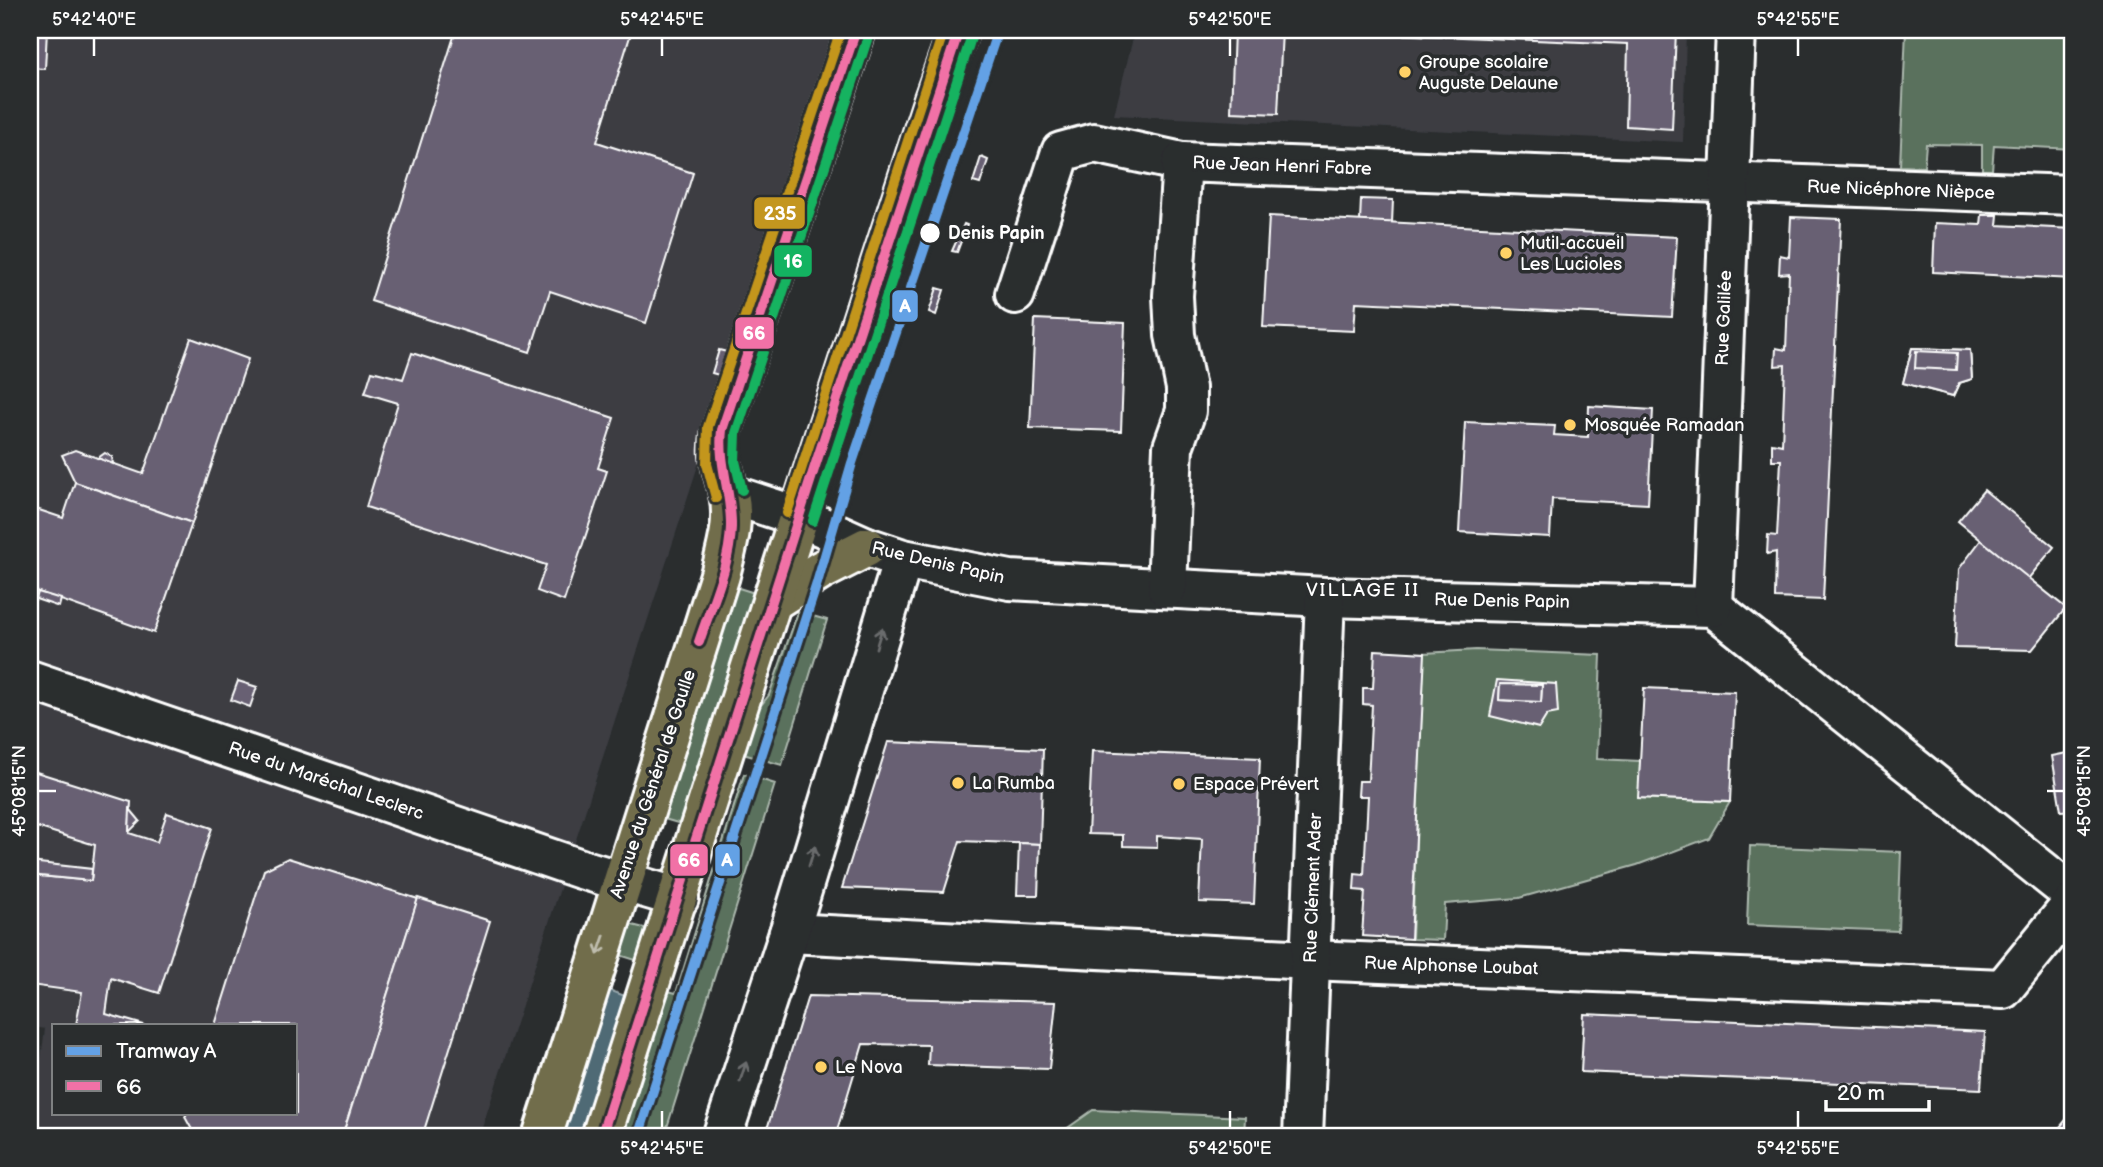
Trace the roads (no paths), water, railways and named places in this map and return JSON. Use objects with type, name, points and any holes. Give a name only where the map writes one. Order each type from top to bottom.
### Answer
[{"type":"main road","name":"Avenue du Général de Gaulle","points":[[542,1137],[720,575],[732,529],[729,494],[720,469],[718,449],[722,430],[856,30]]},
{"type":"main road","points":[[601,1137],[933,102],[960,30]]},
{"type":"main road","points":[[773,601],[820,570],[867,547]]},
{"type":"street","name":"Rue Galilée","points":[[1713,607],[1736,30]]},
{"type":"street","points":[[1015,294],[1061,152],[1094,143],[1182,162]]},
{"type":"street","name":"Rue Jean Henri Fabre","points":[[1167,588],[1173,447],[1186,411],[1186,388],[1175,335],[1173,296],[1182,162],[1728,184]]},
{"type":"street","name":"Rue Nicéphore Nièpce","points":[[1728,184],[2073,195]]},
{"type":"street","name":"Rue Denis Papin","points":[[729,494],[800,517],[867,547],[903,559],[1010,580],[1325,597],[1713,607]]},
{"type":"street","points":[[722,1137],[789,933],[903,559]]},
{"type":"street","name":"Rue Clément Ader","points":[[1303,1137],[1325,597]]},
{"type":"street","points":[[1713,607],[2073,895]]},
{"type":"street","name":"Rue du Maréchal Leclerc","points":[[30,680],[581,869],[678,898]]},
{"type":"street","name":"Rue Alphonse Loubat","points":[[789,933],[1310,960],[2003,989],[2073,903]]},
{"type":"water","points":[[609,990],[625,996],[581,1137],[562,1137]]},
{"type":"tram line","name":"A","points":[[638,1137],[817,583],[852,463],[998,30]]},
{"type":"place","name":"Groupe scolaire Auguste Delaune","points":[[1405,72]]},
{"type":"place","name":"Denis Papin","points":[[930,233]]},
{"type":"place","name":"Mutil-accueil Les Lucioles","points":[[1506,253]]},
{"type":"place","name":"Mosquée Ramadan","points":[[1570,425]]},
{"type":"place","name":"La Rumba","points":[[958,783]]},
{"type":"place","name":"Espace Prévert","points":[[1179,784]]},
{"type":"place","name":"Le Nova","points":[[821,1067]]},
{"type":"district","name":"VILLAGE II","points":[[1363,590]]}]
